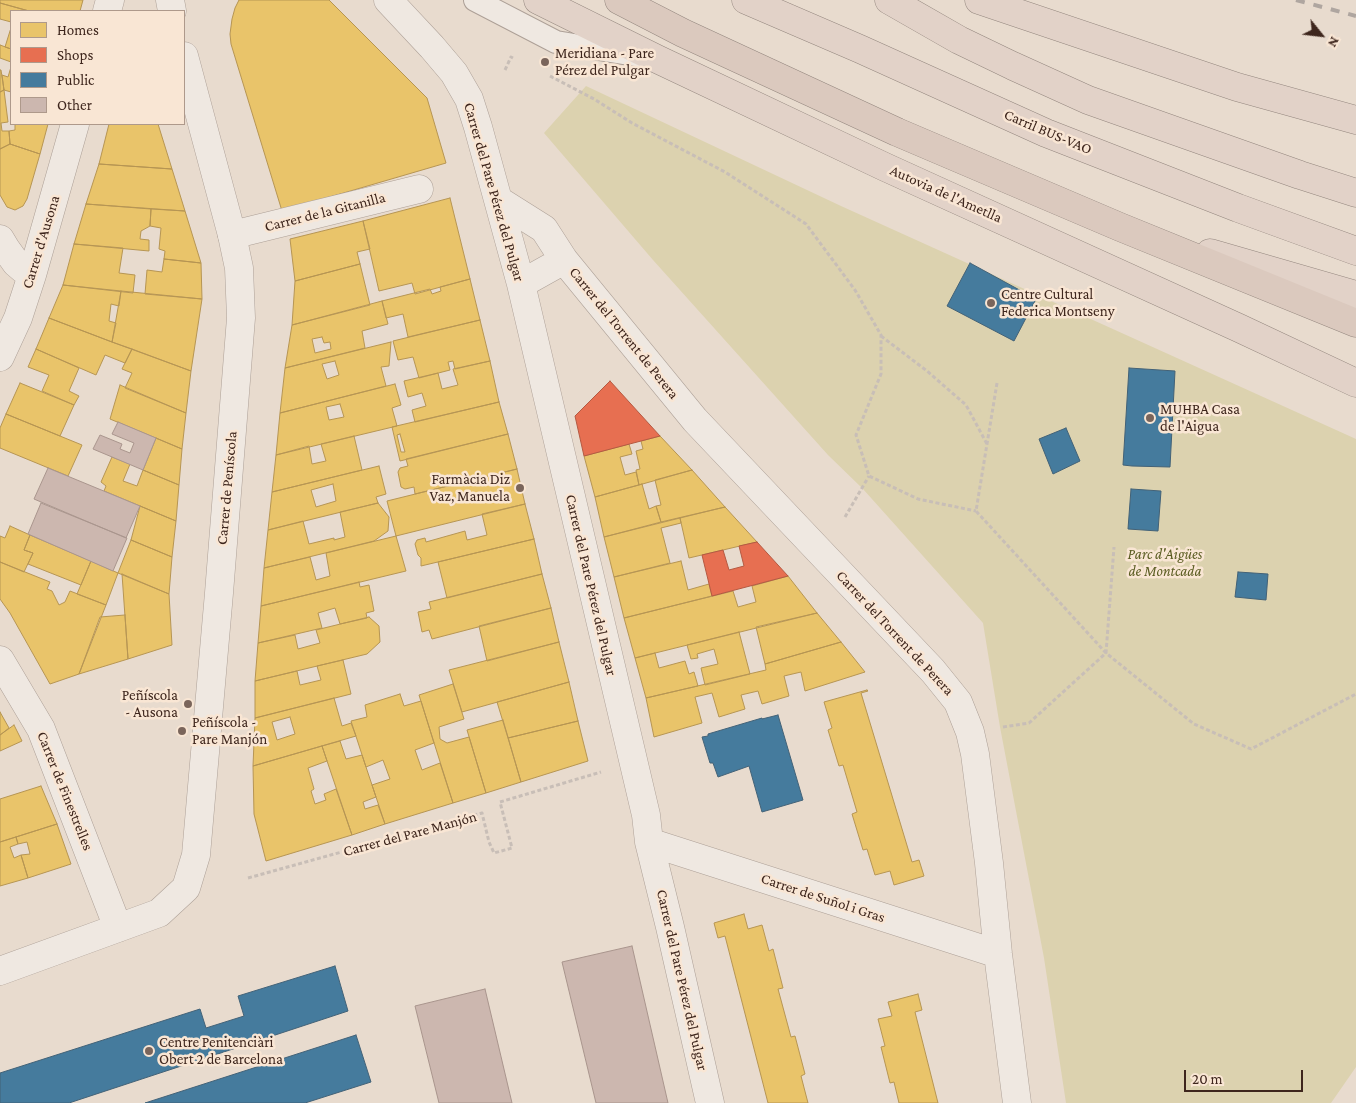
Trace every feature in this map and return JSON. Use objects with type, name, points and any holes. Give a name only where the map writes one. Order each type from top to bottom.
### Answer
[{"type":"highway","name":"Autovia de l'Ametlla","points":[[538,0],[657,59],[885,166],[1356,383]]},
{"type":"highway","points":[[619,0],[683,33],[897,132],[1120,227],[1356,324]]},
{"type":"highway","name":"Carril BUS-VAO","points":[[746,0],[1046,133],[1238,208],[1356,251]]},
{"type":"highway","points":[[889,0],[959,40],[1088,100],[1356,193]]},
{"type":"highway","points":[[979,0],[1237,87],[1356,120]]},
{"type":"highway","points":[[1120,227],[1356,295]]},
{"type":"street","name":"Carrer del Pare Pérez del Pulgar","points":[[388,0],[454,73],[469,99],[521,284],[646,815],[649,842],[710,1103]]},
{"type":"street","name":"Carrer de Peníscola","points":[[118,928],[158,913],[186,888],[196,855],[241,318],[239,268],[232,235],[185,60]]},
{"type":"street","name":"Carrer d'Ausona","points":[[0,357],[18,318],[76,125]]},
{"type":"street","name":"Carrer de la Gitanilla","points":[[232,235],[419,189]]},
{"type":"street","name":"Carrer del Torrent de Perera","points":[[498,200],[544,229],[564,260],[695,420],[933,670],[958,702],[970,732],[975,754],[1017,1103]]},
{"type":"street","points":[[0,238],[16,263],[32,275]]},
{"type":"street","name":"Carrer del Torrent de Perera","points":[[521,284],[564,260]]},
{"type":"street","name":"Carrer de Finestrelles","points":[[0,660],[41,729],[118,928]]},
{"type":"street","name":"Carrer de Suñol i Gras","points":[[649,842],[998,954]]},
{"type":"street","points":[[0,971],[118,928]]},
{"type":"lane","points":[[475,0],[556,42],[657,59]]},
{"type":"path","points":[[505,70],[511,57],[520,61]]},
{"type":"path","points":[[544,73],[594,99],[632,123],[725,172],[806,224],[855,290],[881,335],[927,370],[966,405],[987,444]]},
{"type":"path","points":[[881,335],[881,374],[856,435],[869,476],[918,499],[976,511],[1106,653],[1194,724],[1251,749],[1356,694]]},
{"type":"path","points":[[976,511],[997,383]]},
{"type":"path","points":[[845,517],[869,476]]},
{"type":"path","points":[[970,732],[1029,723],[1106,653],[1114,547]]},
{"type":"path","name":"Carrer del Pare Manjón","points":[[248,878],[482,813],[494,854],[512,848],[500,802],[601,772]]},
{"type":"green space","name":"Parc d'Aigües de Montcada","points":[[586,86],[841,206],[1356,439],[1356,1067],[1331,1103],[1066,1103],[1044,958],[1000,727],[983,623],[863,489],[828,455],[653,260],[544,133]]},
{"type":"building: Homes","points":[[0,0],[83,0],[80,10],[25,10],[0,3]]},
{"type":"building: Homes","points":[[239,0],[329,0],[427,98],[446,163],[282,211],[231,44],[232,19]]},
{"type":"building: Homes","points":[[0,3],[25,10],[10,10],[10,22],[0,19]]},
{"type":"building: Homes","points":[[10,31],[10,49],[5,47]]},
{"type":"building: Homes","points":[[0,45],[10,49],[10,62],[0,58]]},
{"type":"building: Homes","points":[[0,70],[4,90],[0,92]]},
{"type":"building: Homes","points":[[10,70],[10,92],[4,90],[2,75],[8,77]]},
{"type":"building: Homes","points":[[4,90],[8,122],[1,123],[2,131],[9,131],[10,144],[0,149],[0,92]]},
{"type":"building: Homes","points":[[15,125],[48,125],[40,154],[10,144],[9,131],[15,130]]},
{"type":"building: Homes","points":[[109,125],[158,125],[172,169],[99,164]]},
{"type":"building: Homes","points":[[10,144],[40,154],[27,199],[23,206],[15,210],[7,207],[0,195],[0,149]]},
{"type":"building: Homes","points":[[99,164],[172,169],[185,211],[86,204]]},
{"type":"building: Homes","points":[[450,198],[470,279],[415,294],[412,283],[379,291],[363,221]]},
{"type":"building: Homes","points":[[86,204],[151,209],[150,226],[141,231],[140,239],[149,240],[149,251],[74,244]]},
{"type":"building: Homes","points":[[151,209],[185,211],[201,263],[164,259],[165,251],[159,249],[161,228],[150,226]]},
{"type":"building: Homes","points":[[363,221],[370,249],[357,252],[360,264],[295,281],[290,239]]},
{"type":"building: Homes","points":[[74,244],[123,248],[119,273],[135,275],[133,293],[63,285]]},
{"type":"building: Homes","points":[[164,259],[201,263],[202,299],[145,294],[147,270],[162,272]]},
{"type":"building: Homes","points":[[360,264],[370,305],[292,325],[295,281]]},
{"type":"building: Homes","points":[[470,279],[480,320],[408,337],[403,314],[386,318],[382,301],[430,289],[432,294],[441,291],[440,287]]},
{"type":"building: Homes","points":[[63,285],[121,291],[119,306],[111,304],[109,321],[116,323],[112,342],[49,318]]},
{"type":"building: Homes","points":[[121,291],[202,299],[191,371],[112,342]]},
{"type":"building: Homes","points":[[382,301],[388,324],[362,331],[365,348],[285,368],[292,325]],"holes":[[[322,337],[324,343],[330,342],[331,349],[315,353],[312,339]]]},
{"type":"building: Homes","points":[[49,318],[132,349],[125,363],[105,355],[96,375],[36,349]]},
{"type":"building: Homes","points":[[480,320],[490,361],[455,369],[453,361],[448,362],[450,370],[419,378],[413,357],[398,360],[393,341]]},
{"type":"building: Homes","points":[[391,342],[389,366],[381,367],[386,386],[280,413],[285,368]],"holes":[[[335,361],[339,375],[327,379],[322,364]]]},
{"type":"building: Homes","points":[[36,349],[79,368],[69,391],[79,396],[74,405],[42,391],[49,375],[28,367]]},
{"type":"building: Homes","points":[[132,349],[191,371],[186,413],[125,388],[132,373],[122,369]]},
{"type":"building: Homes","points":[[490,361],[499,402],[415,422],[412,410],[426,406],[422,393],[408,397],[404,381],[438,373],[442,389],[458,385],[453,369]]},
{"type":"building: Homes","points":[[20,383],[74,405],[60,436],[6,414]]},
{"type":"building: Homes","points":[[395,384],[401,405],[392,408],[397,426],[276,455],[280,413]],"holes":[[[340,404],[344,417],[329,420],[326,407]]]},
{"type":"building: Homes","points":[[120,385],[186,413],[182,449],[110,419]]},
{"type":"building: Homes","points":[[499,402],[508,434],[400,461],[392,427]],"holes":[[[400,434],[405,452],[401,452],[397,435]]]},
{"type":"building: Homes","points":[[6,414],[82,445],[68,476],[0,448],[0,428]]},
{"type":"building: Homes","points":[[508,434],[517,469],[415,494],[414,487],[405,489],[401,487],[398,472],[400,468],[408,466],[406,459]]},
{"type":"building: Homes","points":[[354,436],[362,470],[272,492],[276,455],[309,446],[312,464],[326,461],[321,444]]},
{"type":"building: Homes","points":[[660,436],[692,470],[639,485],[636,470],[640,469],[636,451],[643,449],[641,441]]},
{"type":"building: Homes","points":[[156,438],[182,449],[179,485],[143,470]]},
{"type":"building: Homes","points":[[629,444],[632,454],[620,457],[625,475],[636,472],[639,485],[595,497],[584,456]]},
{"type":"building: Homes","points":[[112,457],[130,464],[123,481],[137,486],[143,470],[179,485],[176,521],[104,491],[106,486],[101,482]]},
{"type":"building: Homes","points":[[379,466],[386,494],[376,497],[378,503],[268,530],[272,492]],"holes":[[[333,484],[336,501],[316,507],[311,490]]]},
{"type":"building: Homes","points":[[517,469],[525,504],[396,536],[387,501]]},
{"type":"building: Homes","points":[[692,470],[725,507],[661,522],[656,506],[661,505],[655,480]]},
{"type":"building: Homes","points":[[642,484],[649,509],[656,506],[661,522],[604,537],[595,497]]},
{"type":"building: Homes","points":[[378,503],[389,517],[388,531],[374,541],[264,568],[268,530],[303,521],[309,544],[334,538],[334,540],[345,537],[340,512]]},
{"type":"building: Homes","points":[[525,504],[534,539],[421,566],[421,558],[418,555],[415,544],[417,540],[425,538],[426,542],[465,531],[467,540],[487,535],[482,514]]},
{"type":"building: Homes","points":[[140,506],[176,521],[172,557],[131,540]]},
{"type":"building: Homes","points":[[725,507],[757,542],[689,558],[680,518]]},
{"type":"building: Homes","points":[[680,518],[681,523],[661,528],[670,563],[614,577],[604,537]]},
{"type":"building: Homes","points":[[10,526],[30,535],[24,550],[33,553],[24,572],[0,562],[0,536],[5,538]]},
{"type":"building: Homes","points":[[30,535],[91,561],[81,585],[28,564],[33,553],[24,550]]},
{"type":"building: Homes","points":[[396,536],[406,571],[261,606],[264,568],[310,557],[316,580],[330,576],[326,553]]},
{"type":"building: Homes","points":[[534,539],[542,574],[447,598],[438,562]]},
{"type":"building: Homes","points":[[131,540],[172,557],[169,594],[118,573]]},
{"type":"building: Homes","points":[[91,561],[118,573],[106,605],[77,594]]},
{"type":"building: Homes","points":[[681,561],[688,590],[709,584],[712,596],[624,618],[614,577]]},
{"type":"building: Homes","points":[[0,562],[50,582],[47,589],[52,591],[59,605],[65,602],[70,591],[106,605],[79,674],[50,684],[10,613],[0,599]]},
{"type":"building: Homes","points":[[122,574],[169,594],[172,645],[128,659]]},
{"type":"building: Homes","points":[[542,574],[551,608],[432,639],[429,630],[422,632],[418,612],[431,609],[429,602]]},
{"type":"building: Homes","points":[[788,576],[817,613],[635,658],[624,618],[733,591],[738,607],[756,602],[752,586]]},
{"type":"building: Homes","points":[[359,582],[360,587],[369,585],[374,611],[366,613],[367,618],[340,624],[335,608],[318,613],[322,628],[258,643],[261,606]]},
{"type":"building: Homes","points":[[551,608],[559,642],[487,661],[479,626]]},
{"type":"building: Homes","points":[[817,613],[841,642],[765,664],[756,627]]},
{"type":"building: Homes","points":[[125,615],[128,659],[79,674],[100,617]]},
{"type":"building: Homes","points":[[369,617],[379,626],[380,642],[367,654],[255,681],[258,643],[295,635],[298,649],[320,643],[316,630]]},
{"type":"building: Homes","points":[[739,632],[750,674],[705,685],[701,668],[718,664],[714,649],[697,654],[698,658],[691,659],[687,645]]},
{"type":"building: Homes","points":[[559,642],[569,682],[462,712],[449,670]]},
{"type":"building: Homes","points":[[841,642],[865,672],[805,691],[801,672],[784,676],[789,696],[762,704],[758,691],[741,695],[745,709],[719,717],[712,693],[695,697],[702,723],[654,737],[646,698],[766,670],[765,664]]},
{"type":"building: Homes","points":[[655,653],[659,668],[685,661],[689,674],[694,672],[698,686],[646,698],[635,658]]},
{"type":"building: Homes","points":[[343,660],[351,694],[255,718],[255,681],[297,671],[300,685],[321,680],[317,666]]},
{"type":"building: Homes","points":[[569,682],[578,721],[508,738],[497,702]]},
{"type":"building: Homes","points":[[453,684],[464,719],[439,727],[440,739],[447,743],[469,737],[486,793],[453,803],[419,695]]},
{"type":"building: Homes","points":[[867,690],[861,693],[912,862],[919,860],[924,876],[894,885],[890,871],[875,875],[867,849],[863,850],[852,814],[857,812],[843,765],[839,766],[828,730],[832,728],[824,702]]},
{"type":"building: Homes","points":[[400,694],[404,706],[421,701],[434,743],[415,750],[422,770],[440,763],[453,803],[385,824],[372,785],[390,779],[383,760],[366,767],[351,721],[367,717],[365,705]]},
{"type":"building: Homes","points":[[334,698],[342,726],[351,723],[356,736],[253,766],[255,718]],"holes":[[[290,717],[295,734],[277,740],[272,722]]]},
{"type":"building: Homes","points":[[0,712],[9,728],[0,735]]},
{"type":"building: Homes","points":[[503,720],[521,782],[486,793],[467,730]]},
{"type":"building: Homes","points":[[578,721],[588,761],[521,782],[508,738]]},
{"type":"building: Homes","points":[[14,725],[22,741],[0,751],[0,735]]},
{"type":"building: Homes","points":[[340,741],[346,759],[362,755],[376,797],[363,802],[365,809],[378,805],[385,824],[352,835],[322,746]]},
{"type":"building: Homes","points":[[322,746],[327,761],[308,768],[314,789],[311,791],[315,804],[326,800],[324,794],[336,789],[352,835],[266,861],[254,814],[253,766]]},
{"type":"building: Homes","points":[[41,786],[57,824],[0,842],[0,799]]},
{"type":"building: Homes","points":[[57,824],[71,864],[28,878],[21,855],[30,854],[27,842],[18,844],[16,837]]},
{"type":"building: Homes","points":[[16,837],[18,844],[10,847],[14,858],[21,855],[28,878],[0,886],[0,842]]},
{"type":"building: Homes","points":[[744,914],[748,929],[762,925],[769,951],[773,949],[783,988],[778,989],[791,1037],[795,1036],[805,1074],[801,1076],[808,1103],[768,1103],[725,936],[718,938],[714,923]]},
{"type":"building: Homes","points":[[918,994],[922,1010],[915,1012],[938,1103],[899,1103],[894,1082],[890,1083],[881,1047],[885,1046],[878,1019],[892,1016],[888,1002]]},
{"type":"building: Shops","points":[[610,381],[660,436],[584,456],[575,416]]},
{"type":"building: Shops","points":[[757,542],[788,576],[712,596],[702,555],[723,550],[729,570],[744,566],[739,546]]},
{"type":"building: Public","name":"Centre Cultural Federica Montseny","points":[[970,263],[1036,299],[1014,341],[947,306]]},
{"type":"building: Public","name":"MUHBA Casa de l'Aigua","points":[[1129,368],[1175,371],[1170,467],[1123,465]]},
{"type":"building: Public","points":[[1066,428],[1080,461],[1053,474],[1039,439]]},
{"type":"building: Public","points":[[1131,489],[1161,491],[1158,531],[1128,529]]},
{"type":"building: Public","points":[[1238,572],[1268,574],[1266,600],[1235,597]]},
{"type":"building: Public","points":[[778,715],[803,800],[762,812],[749,766],[718,777],[713,763],[710,763],[702,737],[762,718]]},
{"type":"building: Public","name":"Centre Penitenciàri Obert 2 de Barcelona","points":[[335,966],[348,1011],[69,1103],[0,1103],[0,1073],[200,1009],[206,1028],[244,1016],[238,996]]},
{"type":"building: Public","points":[[356,1035],[371,1082],[305,1103],[145,1103]]},
{"type":"building: Other","points":[[118,422],[156,438],[143,470],[93,449],[100,435],[122,444],[120,449],[130,453],[134,443],[112,434]]},
{"type":"building: Other","points":[[48,468],[140,506],[126,538],[34,499]]},
{"type":"building: Other","points":[[41,503],[127,538],[113,571],[28,534]]},
{"type":"building: Other","points":[[632,946],[668,1103],[596,1103],[562,962]]},
{"type":"building: Other","points":[[485,989],[512,1103],[439,1103],[415,1006]]},
{"type":"railway","points":[[1296,0],[1356,16]]},
{"type":"place","name":"Meridiana - Pare Pérez del Pulgar","points":[[545,62]]},
{"type":"place","name":"Centre Cultural Federica Montseny","points":[[991,303]]},
{"type":"place","name":"MUHBA Casa de l'Aigua","points":[[1150,418]]},
{"type":"place","name":"Farmàcia Diz Vaz, Manuela","points":[[520,488]]},
{"type":"place","name":"Peñíscola - Ausona","points":[[188,704]]},
{"type":"place","name":"Peñíscola - Pare Manjón","points":[[182,731]]},
{"type":"place","name":"Centre Penitenciàri Obert 2 de Barcelona","points":[[149,1051]]}]
